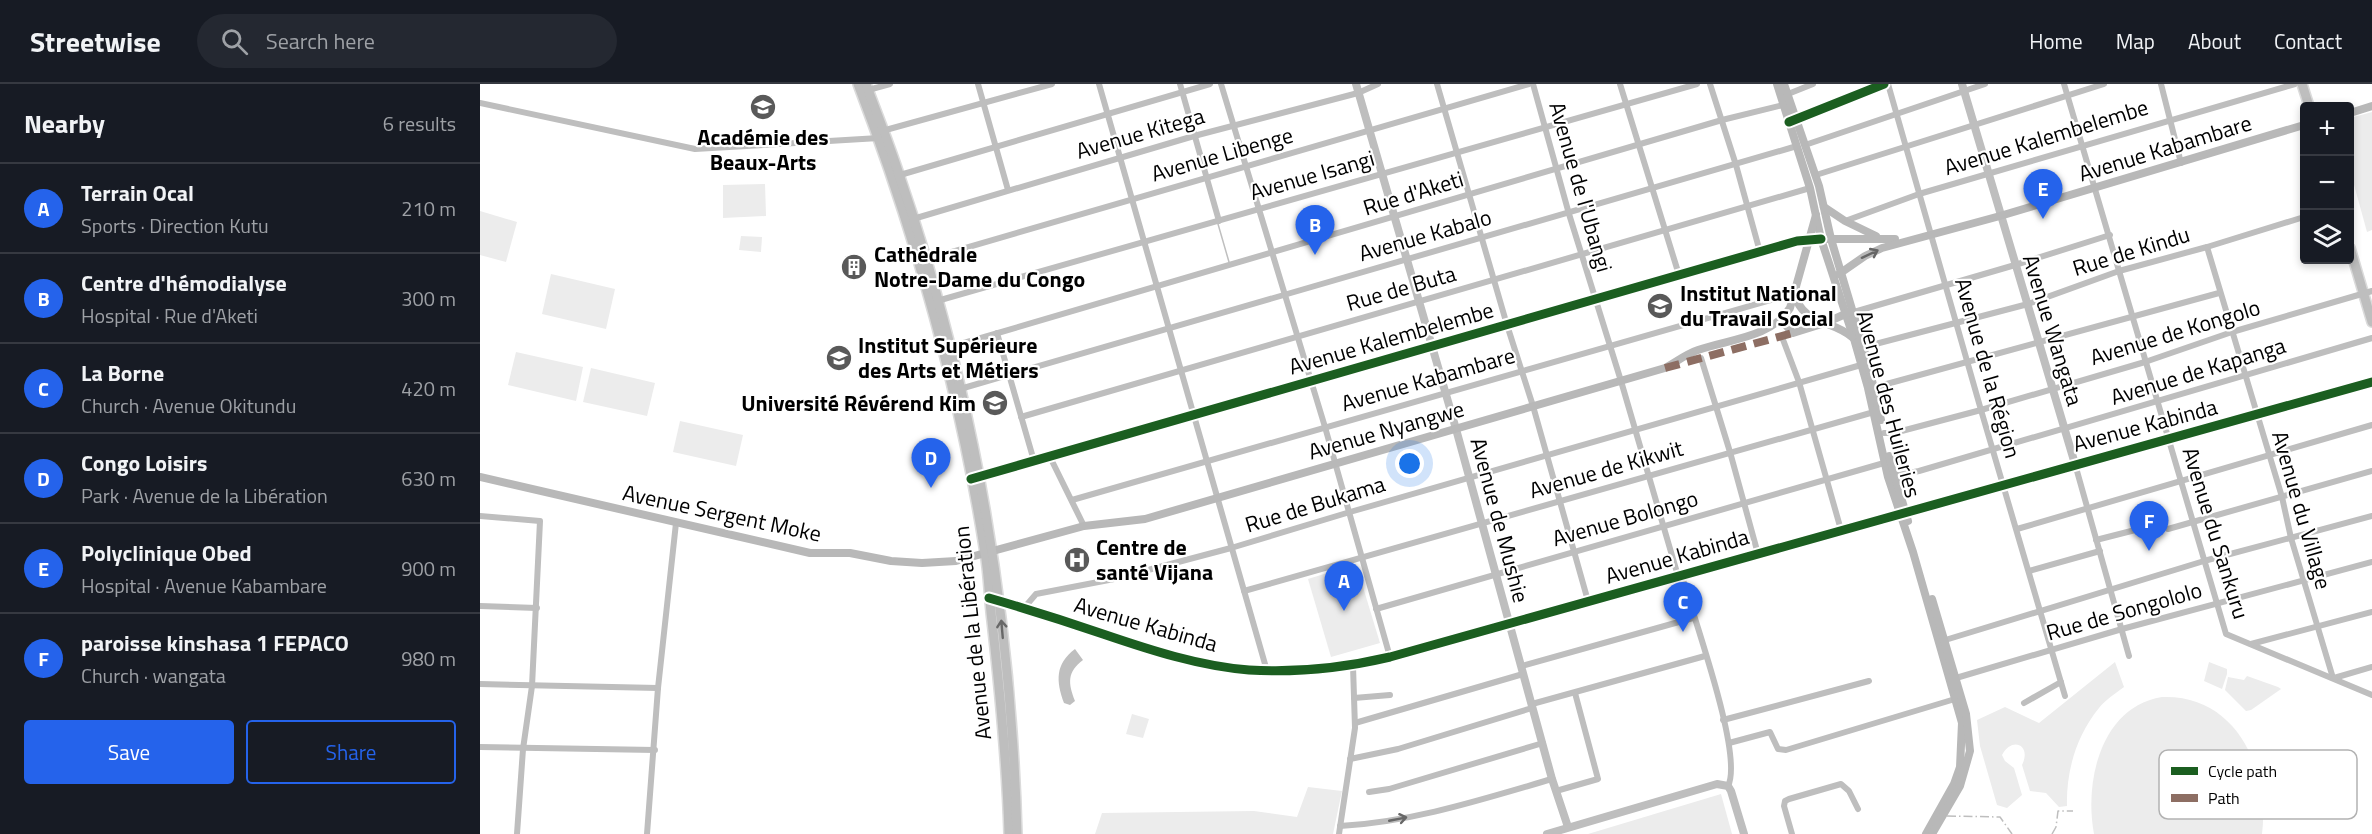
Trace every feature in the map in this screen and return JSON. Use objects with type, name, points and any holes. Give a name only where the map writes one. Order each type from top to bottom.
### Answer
[{"type":"main road","name":"Avenue de la Libération","points":[[858,84],[900,174],[976,478]]},
{"type":"main road","name":"Avenue des Huileries","points":[[1777,84],[1783,105],[1815,175],[1838,275],[1864,347],[1894,476],[1942,641],[1963,731],[1960,767],[1954,784],[1926,834]]},
{"type":"main road","name":"Avenue des Huileries","points":[[1784,84],[1792,121]]},
{"type":"main road","points":[[2302,84],[2307,102]]},
{"type":"main road","name":"Avenue de la Libération","points":[[867,87],[937,301],[960,389],[999,600],[1016,776],[1017,834]]},
{"type":"main road","points":[[2354,111],[2372,106]]},
{"type":"main road","name":"Avenue Kabambare","points":[[1838,275],[1865,256],[1910,240],[1931,236],[2096,188],[2300,126]]},
{"type":"main road","name":"Avenue des Huileries","points":[[1801,146],[1821,239],[1838,275]]},
{"type":"main road","points":[[1824,207],[1845,221],[1879,238]]},
{"type":"main road","points":[[1816,215],[1795,293],[1790,308],[1781,320],[1793,333],[1850,312]]},
{"type":"main road","name":"Avenue Kalembelembe","points":[[1821,239],[1895,239]]},
{"type":"main road","points":[[2354,260],[2368,292],[2372,322]]},
{"type":"main road","points":[[1795,293],[1801,310],[1813,319],[1845,331],[1854,339]]},
{"type":"main road","name":"Avenue des Huileries","points":[[1850,312],[1861,364],[1872,388],[1874,412],[1884,463],[1904,514]]},
{"type":"main road","name":"Avenue Nyangwe","points":[[989,553],[1084,526],[1136,521],[1621,381],[1665,368],[1691,353],[1761,332],[1781,320]]},
{"type":"main road","name":"Avenue Sergent Moke","points":[[480,477],[816,553],[850,553],[891,561],[922,563],[956,561],[989,553]]},
{"type":"main road","name":"Avenue de la Libération","points":[[989,553],[989,598],[1004,731],[1009,834]]},
{"type":"main road","name":"Avenue des Huileries","points":[[1932,834],[1959,786],[1970,751],[1968,721],[1956,678],[1942,641]]},
{"type":"street","points":[[867,87],[890,84]]},
{"type":"street","points":[[978,84],[1008,190]]},
{"type":"street","points":[[480,103],[694,149],[881,134],[1052,84]]},
{"type":"street","points":[[1099,84],[1267,671]]},
{"type":"street","points":[[1180,84],[1219,220]]},
{"type":"street","points":[[900,174],[1210,84]]},
{"type":"street","points":[[1221,84],[1336,464],[1390,657]]},
{"type":"street","name":"Avenue Kitega","points":[[913,219],[1357,88],[1378,84]]},
{"type":"street","points":[[1437,84],[1493,279],[1533,406],[1588,601]]},
{"type":"street","name":"Avenue Libenge","points":[[922,260],[1531,84]]},
{"type":"street","name":"Avenue de l'Ubangi","points":[[1531,84],[1663,527],[1694,618],[1724,720],[1732,773],[1728,786]]},
{"type":"street","points":[[1620,84],[1679,275]]},
{"type":"street","name":"Avenue Isangi","points":[[937,301],[1697,84]]},
{"type":"street","points":[[1710,84],[1736,165],[1760,252]]},
{"type":"street","points":[[1788,94],[1813,84]]},
{"type":"street","points":[[1792,121],[1886,84]]},
{"type":"street","name":"Avenue de la Région","points":[[1886,84],[1897,114],[1918,194],[2065,696]]},
{"type":"street","name":"Avenue Kabalo","points":[[960,389],[1801,146],[1897,114],[1963,88],[1985,84]]},
{"type":"street","name":"Avenue du Sankuru","points":[[2064,84],[2226,634],[2372,695]]},
{"type":"street","points":[[1815,175],[2104,84]]},
{"type":"street","points":[[2161,84],[2181,163]]},
{"type":"street","name":"Avenue Kalembelembe","points":[[1845,221],[1918,194],[2295,84]]},
{"type":"street","name":"Avenue de Mushie","points":[[1357,88],[1456,429],[1552,779],[1568,827]]},
{"type":"street","name":"Avenue Wangata","points":[[1963,88],[1987,175],[2065,429],[2129,656]]},
{"type":"street","name":"Rue d'Aketi","points":[[950,347],[1722,120],[1783,105]]},
{"type":"street","name":"Rue de Buta","points":[[1021,417],[1810,188]]},
{"type":"street","name":"Rue de Kindu","points":[[1864,347],[2028,304],[2120,271],[2300,218]]},
{"type":"street","points":[[1850,312],[1945,286],[2110,235]]},
{"type":"street","name":"Avenue Kalembelembe","points":[[976,478],[1797,241],[1821,239]]},
{"type":"street","name":"Avenue Kalembelembe","points":[[1895,239],[1910,240]]},
{"type":"street","name":"Avenue du Village","points":[[2207,247],[2282,497],[2291,538],[2333,678]]},
{"type":"street","name":"Avenue de Kongolo","points":[[1884,433],[1894,433],[1981,410],[2145,362],[2232,332],[2368,292]]},
{"type":"street","name":"Avenue Kabambare","points":[[1072,500],[1795,293]]},
{"type":"street","points":[[1872,388],[2219,293]]},
{"type":"street","points":[[997,333],[1034,461]]},
{"type":"street","points":[[1782,337],[1799,382],[1841,530]]},
{"type":"street","name":"Avenue de Kapanga","points":[[1894,476],[1919,471],[2158,403],[2372,338]]},
{"type":"street","points":[[1701,358],[1758,554]]},
{"type":"street","name":"Rue de Bukama","points":[[1024,608],[1036,594],[1114,579],[1231,548],[1861,364]]},
{"type":"street","name":"Avenue Kabinda","points":[[989,598],[1155,652],[1222,666],[1267,671],[1305,671],[1353,666],[2372,382]]},
{"type":"street","name":"Avenue de Kikwit","points":[[1244,591],[1874,412]]},
{"type":"street","points":[[2017,530],[2372,425]]},
{"type":"street","points":[[1050,457],[1084,526]]},
{"type":"street","name":"Avenue Bolongo","points":[[1376,609],[1884,463]]},
{"type":"street","points":[[2168,529],[2372,471]]},
{"type":"street","points":[[480,516],[540,521],[532,686],[523,749],[518,834]]},
{"type":"street","points":[[1942,641],[2204,561],[2372,516]]},
{"type":"street","points":[[647,834],[658,688],[676,523]]},
{"type":"street","points":[[2096,540],[2147,527]]},
{"type":"street","points":[[2029,571],[2100,551]]},
{"type":"street","name":"Rue de Songololo","points":[[1956,678],[2122,629],[2372,562]]},
{"type":"street","points":[[480,606],[537,608]]},
{"type":"street","points":[[2250,644],[2372,612]]},
{"type":"street","points":[[1355,723],[1694,618]]},
{"type":"street","points":[[1350,759],[1398,749],[1532,706],[1705,656]]},
{"type":"street","points":[[1339,834],[1355,723],[1353,666]]},
{"type":"street","points":[[2333,678],[2372,668]]},
{"type":"street","points":[[1724,720],[1869,681]]},
{"type":"street","points":[[2024,704],[2061,682]]},
{"type":"street","points":[[480,684],[658,688]]},
{"type":"street","points":[[1556,792],[1599,779],[1575,693]]},
{"type":"street","points":[[1354,698],[1390,695]]},
{"type":"street","points":[[1729,742],[1770,732],[1778,749],[1785,750],[1955,699]]},
{"type":"street","points":[[1369,792],[1389,789],[1543,743]]},
{"type":"street","points":[[480,747],[654,750]]},
{"type":"street","points":[[1340,826],[1372,824],[1447,808],[1552,779]]},
{"type":"street","points":[[1792,834],[1784,806],[1785,801],[1789,799],[1841,783],[1849,791],[1858,809]]},
{"type":"street","points":[[1546,834],[1711,784],[1728,786],[1744,834]]},
{"type":"shaded area","points":[[2372,112],[2372,230],[2367,232],[2354,185],[2354,117]]},
{"type":"shaded area","points":[[765,184],[766,216],[723,218],[723,185]]},
{"type":"shaded area","points":[[480,211],[517,222],[506,262],[480,255]]},
{"type":"shaded area","points":[[741,236],[762,237],[761,252],[739,250]]},
{"type":"shaded area","points":[[551,274],[615,289],[606,329],[542,314]]},
{"type":"shaded area","points":[[516,352],[583,367],[576,401],[508,385]]},
{"type":"shaded area","points":[[591,368],[655,383],[647,416],[583,402]]},
{"type":"shaded area","points":[[680,421],[743,435],[736,466],[673,452]]},
{"type":"shaded area","points":[[1356,564],[1380,643],[1331,657],[1308,579]]},
{"type":"shaded area","points":[[1075,649],[1083,660],[1074,669],[1070,678],[1075,701],[1070,705],[1064,703],[1059,673],[1068,655]]},
{"type":"shaded area","points":[[2115,662],[2124,687],[2101,705],[2084,730],[2074,755],[2068,780],[2067,806],[2059,807],[2046,793],[2030,791],[2022,765],[2024,752],[2020,745],[2011,746],[2002,755],[2005,761],[2014,768],[2022,795],[2007,808],[1997,805],[1980,746],[1977,720],[2005,707],[2039,723]]},
{"type":"shaded area","points":[[2209,662],[2227,669],[2222,689],[2204,681]]},
{"type":"shaded area","points":[[2247,676],[2281,689],[2251,710],[2246,711],[2225,690],[2228,677],[2244,680]]},
{"type":"shaded area","points":[[2162,697],[2188,699],[2210,708],[2228,722],[2243,740],[2248,750],[2159,750],[2159,819],[2263,819],[2262,834],[2094,834],[2092,792],[2101,749],[2111,731],[2124,715],[2141,704]]},
{"type":"shaded area","points":[[1132,714],[1149,719],[1143,738],[1126,734]]},
{"type":"shaded area","points":[[1308,787],[1342,791],[1333,834],[1095,834],[1102,813],[1254,811],[1297,817]]},
{"type":"shaded area","points":[[1721,794],[1732,834],[1588,834]]},
{"type":"waterway","points":[[1218,224],[1229,262]]},
{"type":"railway","points":[[2052,834],[2056,827],[2058,811],[2073,811]]},
{"type":"railway","points":[[1947,816],[2000,817],[2012,834]]},
{"type":"marked path","points":[[1665,368],[1793,333]]},
{"type":"cycle path","points":[[1789,122],[1884,84]]},
{"type":"cycle path","points":[[971,479],[1797,241],[1821,239]]},
{"type":"cycle path","points":[[989,598],[1157,651],[1212,665],[1249,670],[1285,671],[1355,664],[1390,657],[2372,382]]},
{"type":"place","name":"Académie des Beaux-Arts","points":[[763,107]]},
{"type":"place","name":"Polyclinique Obed","points":[[2043,219]]},
{"type":"place","name":"Centre d'hémodialyse","points":[[1315,255]]},
{"type":"place","name":"Cathédrale Notre-Dame du Congo","points":[[854,267]]},
{"type":"place","name":"Institut National du Travail Social","points":[[1660,306]]},
{"type":"place","name":"Institut Supérieure des Arts et Métiers","points":[[839,358]]},
{"type":"place","name":"Université Révérend Kim","points":[[995,403]]},
{"type":"place","name":"Congo Loisirs","points":[[931,488]]},
{"type":"place","name":"paroisse kinshasa 1 FEPACO","points":[[2149,551]]},
{"type":"place","name":"Centre de santé Vijana","points":[[1077,560]]},
{"type":"place","name":"Terrain Ocal","points":[[1344,611]]},
{"type":"place","name":"La Borne","points":[[1683,632]]}]
